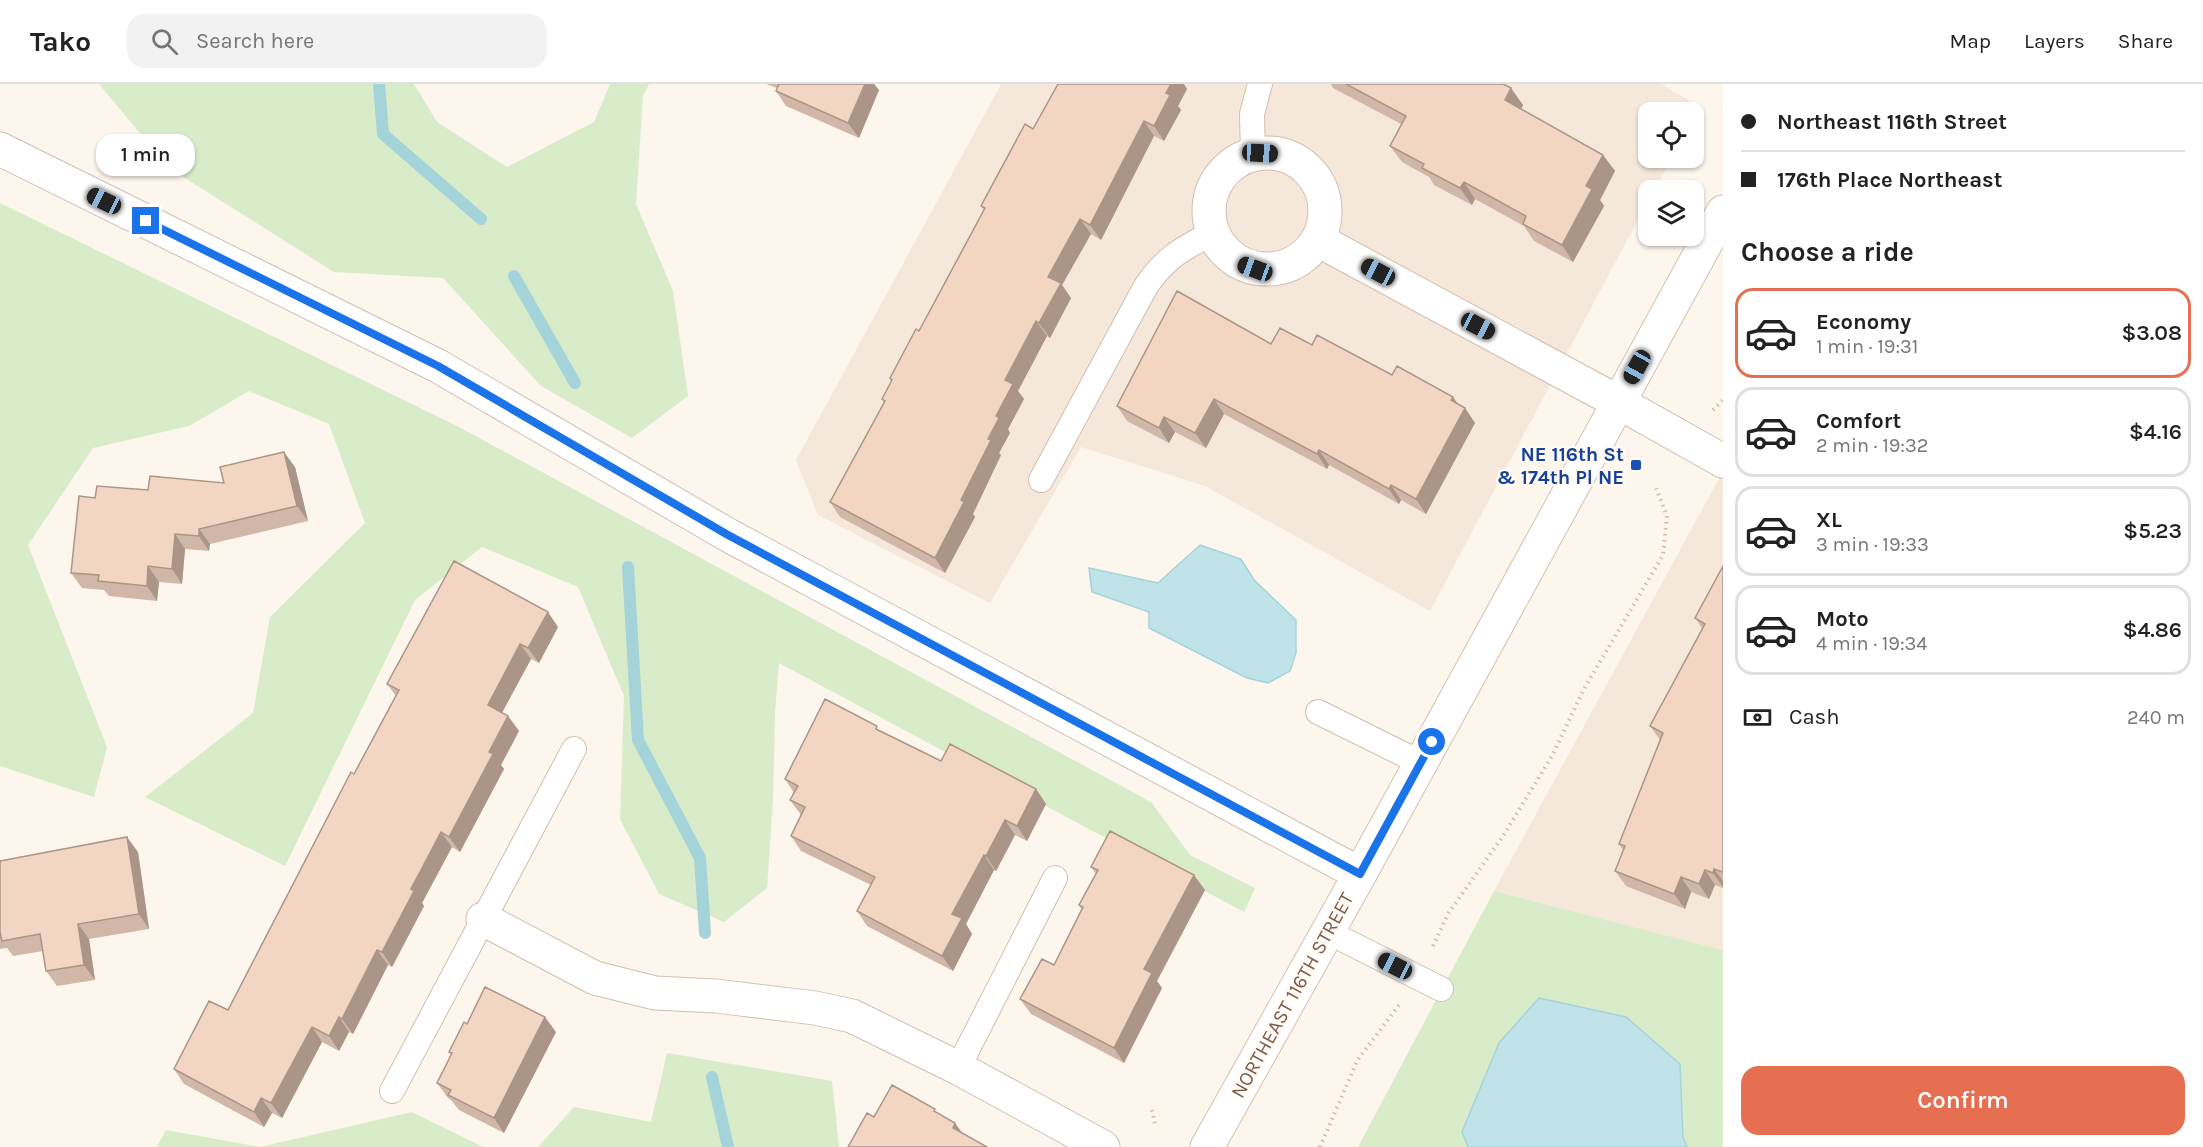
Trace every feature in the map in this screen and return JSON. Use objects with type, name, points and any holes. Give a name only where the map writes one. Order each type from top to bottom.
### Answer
[{"type":"street","points":[[0,149],[438,366],[728,535],[1360,874]]},
{"type":"street","points":[[1279,154],[1296,160],[1310,171],[1321,187],[1326,204],[1325,223],[1318,240],[1307,255],[1292,265],[1274,270],[1255,269],[1239,263],[1224,251],[1212,233],[1208,218],[1209,200],[1215,182],[1227,168],[1242,157],[1253,155],[1279,154]]},
{"type":"street","name":"NORTHEAST 116TH STREET","points":[[1207,1147],[1328,932],[1723,212]]},
{"type":"street","points":[[1318,240],[1723,461]]},
{"type":"street","points":[[483,919],[595,978],[654,993],[716,996],[815,1008],[852,1016],[958,1068],[1103,1147]]},
{"type":"lane","points":[[1253,155],[1252,114],[1260,84]]},
{"type":"lane","points":[[1041,480],[1146,286],[1157,270],[1176,252],[1212,233]]},
{"type":"lane","points":[[1318,712],[1421,763]]},
{"type":"lane","points":[[392,1091],[574,749]]},
{"type":"lane","points":[[958,1068],[1055,878]]},
{"type":"lane","points":[[1328,932],[1441,989]]},
{"type":"path","points":[[1717,407],[1723,400]]},
{"type":"path","points":[[1320,1147],[1356,1061],[1393,1016],[1417,977],[1448,914],[1504,833],[1552,756],[1584,689],[1663,555],[1668,516],[1656,488]]},
{"type":"path","points":[[1152,1110],[1155,1124]]},
{"type":"shaded area","points":[[1001,84],[1661,84],[1692,102],[1638,102],[1638,168],[1666,168],[1660,180],[1638,180],[1638,220],[1430,611],[1205,486],[1081,447],[990,603],[818,515],[796,460]]},
{"type":"shaded area","points":[[1723,471],[1723,950],[1494,891]]},
{"type":"green space","points":[[99,84],[414,84],[437,122],[507,167],[594,122],[610,84],[649,84],[643,96],[636,204],[673,291],[688,396],[632,438],[541,386],[443,278],[334,272],[169,168]]},
{"type":"green space","points":[[0,203],[459,427],[1151,802],[1190,855],[1255,888],[1244,912],[779,663],[767,888],[724,922],[659,894],[620,819],[624,696],[578,587],[482,547],[415,600],[285,866],[145,797],[253,713],[270,617],[365,523],[329,424],[249,391],[189,426],[93,448],[28,545],[107,747],[94,797],[0,766]]},
{"type":"green space","points":[[1494,891],[1723,950],[1723,1147],[1358,1147]]},
{"type":"green space","points":[[667,1053],[832,1081],[839,1147],[538,1147],[574,1107],[651,1122]]},
{"type":"green space","points":[[412,1112],[483,1147],[260,1147]]},
{"type":"green space","points":[[166,1130],[260,1147],[157,1147]]},
{"type":"water","points":[[1200,545],[1241,559],[1254,580],[1296,620],[1296,653],[1290,671],[1268,683],[1247,678],[1149,628],[1149,612],[1092,592],[1089,568],[1158,583]]},
{"type":"water","points":[[1539,998],[1626,1017],[1680,1064],[1683,1137],[1687,1147],[1468,1147],[1462,1132],[1499,1043]]},
{"type":"building","points":[[779,84],[865,84],[848,123],[776,91]]},
{"type":"building","points":[[1058,84],[1171,84],[1166,93],[1170,95],[1154,126],[1144,121],[1090,225],[1080,219],[1048,277],[1061,283],[1039,323],[1036,321],[1005,380],[1013,384],[996,416],[999,418],[988,439],[991,440],[961,500],[964,502],[935,558],[830,502],[885,401],[882,399],[892,380],[890,378],[916,329],[919,331],[985,208],[981,206],[1025,124],[1033,129]]},
{"type":"building","points":[[1346,84],[1503,84],[1511,88],[1505,100],[1603,155],[1586,186],[1592,189],[1562,245],[1523,224],[1526,216],[1464,182],[1460,188],[1422,168],[1424,164],[1390,146],[1406,116]]},
{"type":"building","points":[[1177,291],[1271,344],[1280,328],[1312,345],[1317,335],[1392,375],[1397,366],[1453,397],[1451,400],[1465,408],[1416,499],[1391,485],[1389,489],[1319,450],[1317,454],[1214,399],[1195,433],[1164,417],[1159,428],[1117,406]]},
{"type":"building","points":[[284,452],[297,506],[199,529],[199,536],[175,534],[172,569],[148,566],[147,586],[98,581],[99,575],[71,573],[79,496],[95,498],[97,486],[148,490],[150,476],[224,483],[220,467]]},
{"type":"building","points":[[454,561],[548,612],[528,648],[520,644],[488,705],[508,716],[489,752],[493,754],[449,837],[441,832],[411,889],[414,891],[382,952],[377,950],[342,1019],[339,1017],[329,1036],[312,1027],[271,1103],[261,1098],[254,1112],[174,1069],[209,1001],[228,1010],[351,772],[354,774],[399,690],[387,684]]},
{"type":"building","points":[[1723,566],[1723,872],[1714,869],[1713,873],[1705,870],[1699,884],[1681,877],[1674,894],[1615,871],[1625,846],[1619,844],[1663,733],[1650,726],[1705,624],[1695,618]]},
{"type":"building","points":[[825,699],[877,726],[876,729],[941,761],[950,744],[1036,789],[1017,826],[1005,820],[986,856],[984,855],[952,914],[962,918],[942,956],[857,911],[875,877],[791,836],[805,807],[790,800],[798,786],[785,779]]},
{"type":"building","points":[[1110,831],[1194,875],[1144,969],[1152,973],[1114,1048],[1020,999],[1042,959],[1054,965],[1083,907],[1079,905],[1098,870],[1091,867]]},
{"type":"building","points":[[127,837],[139,914],[78,924],[84,965],[46,971],[40,934],[2,941],[0,861]]},
{"type":"building","points":[[485,987],[545,1017],[494,1118],[448,1095],[451,1090],[437,1083],[464,1022],[467,1024]]},
{"type":"building","points":[[892,1085],[935,1109],[934,1111],[955,1123],[953,1128],[987,1147],[848,1147],[867,1113],[874,1117]]},
{"type":"waterway","points":[[379,84],[383,134],[481,219]]},
{"type":"waterway","points":[[514,276],[575,383]]},
{"type":"waterway","points":[[628,567],[638,740],[700,858],[705,933]]},
{"type":"waterway","points":[[712,1077],[728,1147]]},
{"type":"place","name":"NE 116th St & 174th Pl NE","points":[[1636,465]]},
{"type":"route","points":[[146,221],[438,366],[728,535],[1360,874],[1432,742]]}]
